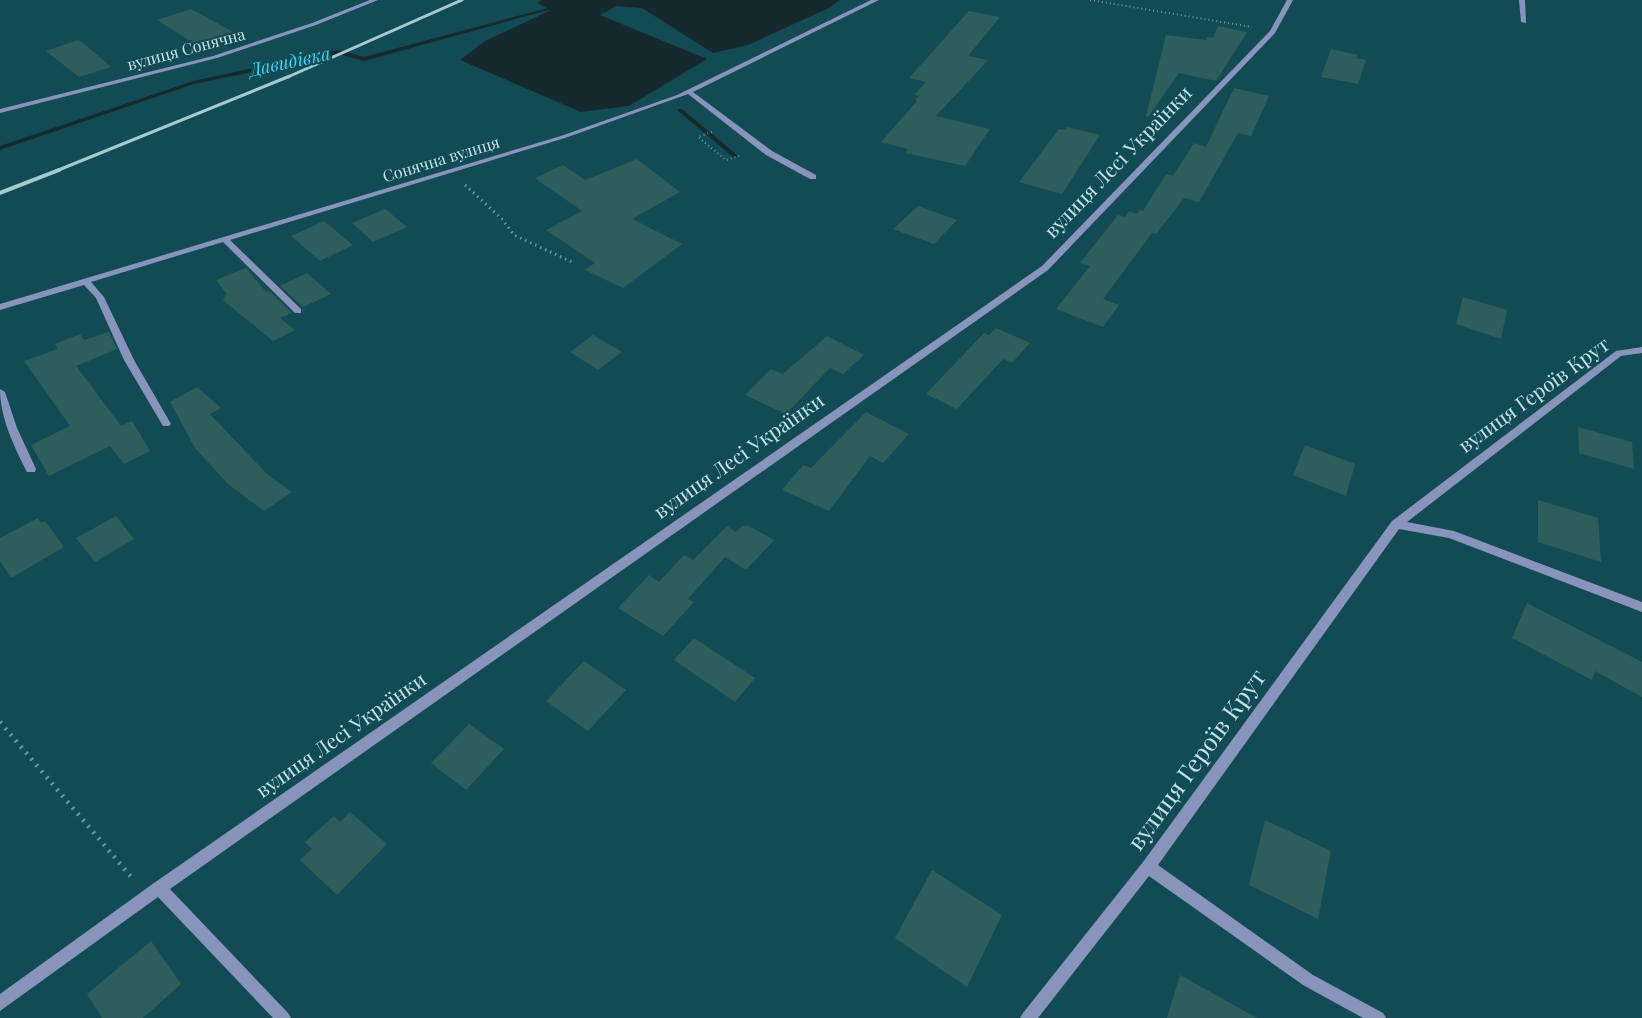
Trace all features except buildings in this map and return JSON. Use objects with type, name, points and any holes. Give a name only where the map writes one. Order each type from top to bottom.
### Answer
[{"type":"street","name":"вулиця Сонячна","points":[[0,111],[215,57],[314,24],[375,0]]},
{"type":"street","name":"Сонячна вулиця","points":[[0,307],[563,137],[688,91],[876,0]]},
{"type":"street","name":"вулиця Лесі Українки","points":[[0,1003],[159,888],[1045,268],[1273,32],[1290,0]]},
{"type":"street","points":[[1522,0],[1524,22]]},
{"type":"street","points":[[688,91],[769,153],[813,177]]},
{"type":"street","points":[[224,239],[298,311]]},
{"type":"street","points":[[85,281],[100,297],[129,360],[166,424]]},
{"type":"street","name":"вулиця Героїв Крут","points":[[1028,1018],[1148,867],[1396,524],[1619,353],[1642,350]]},
{"type":"street","points":[[0,392],[12,428],[31,468]]},
{"type":"street","points":[[1396,524],[1450,534],[1642,607]]},
{"type":"street","points":[[1148,867],[1308,980],[1378,1018]]},
{"type":"street","points":[[159,888],[282,1018]]},
{"type":"path","points":[[1090,0],[1273,32]]},
{"type":"path","points":[[705,134],[710,133]]},
{"type":"path","points":[[448,171],[502,219],[514,235],[572,262]]},
{"type":"path","points":[[0,722],[142,889]]},
{"type":"water","points":[[542,0],[840,0],[829,8],[748,45],[713,53],[642,8],[617,6],[600,15],[707,59],[629,106],[581,112],[460,60],[485,41],[551,10],[537,3]]},
{"type":"waterway","name":"Давидівка","points":[[0,148],[193,83],[339,52],[364,59],[583,0]]},
{"type":"waterway","points":[[680,110],[735,156]]},
{"type":"railway","points":[[56,171],[290,76],[462,0]]},
{"type":"railway","points":[[0,193],[59,170]]}]
